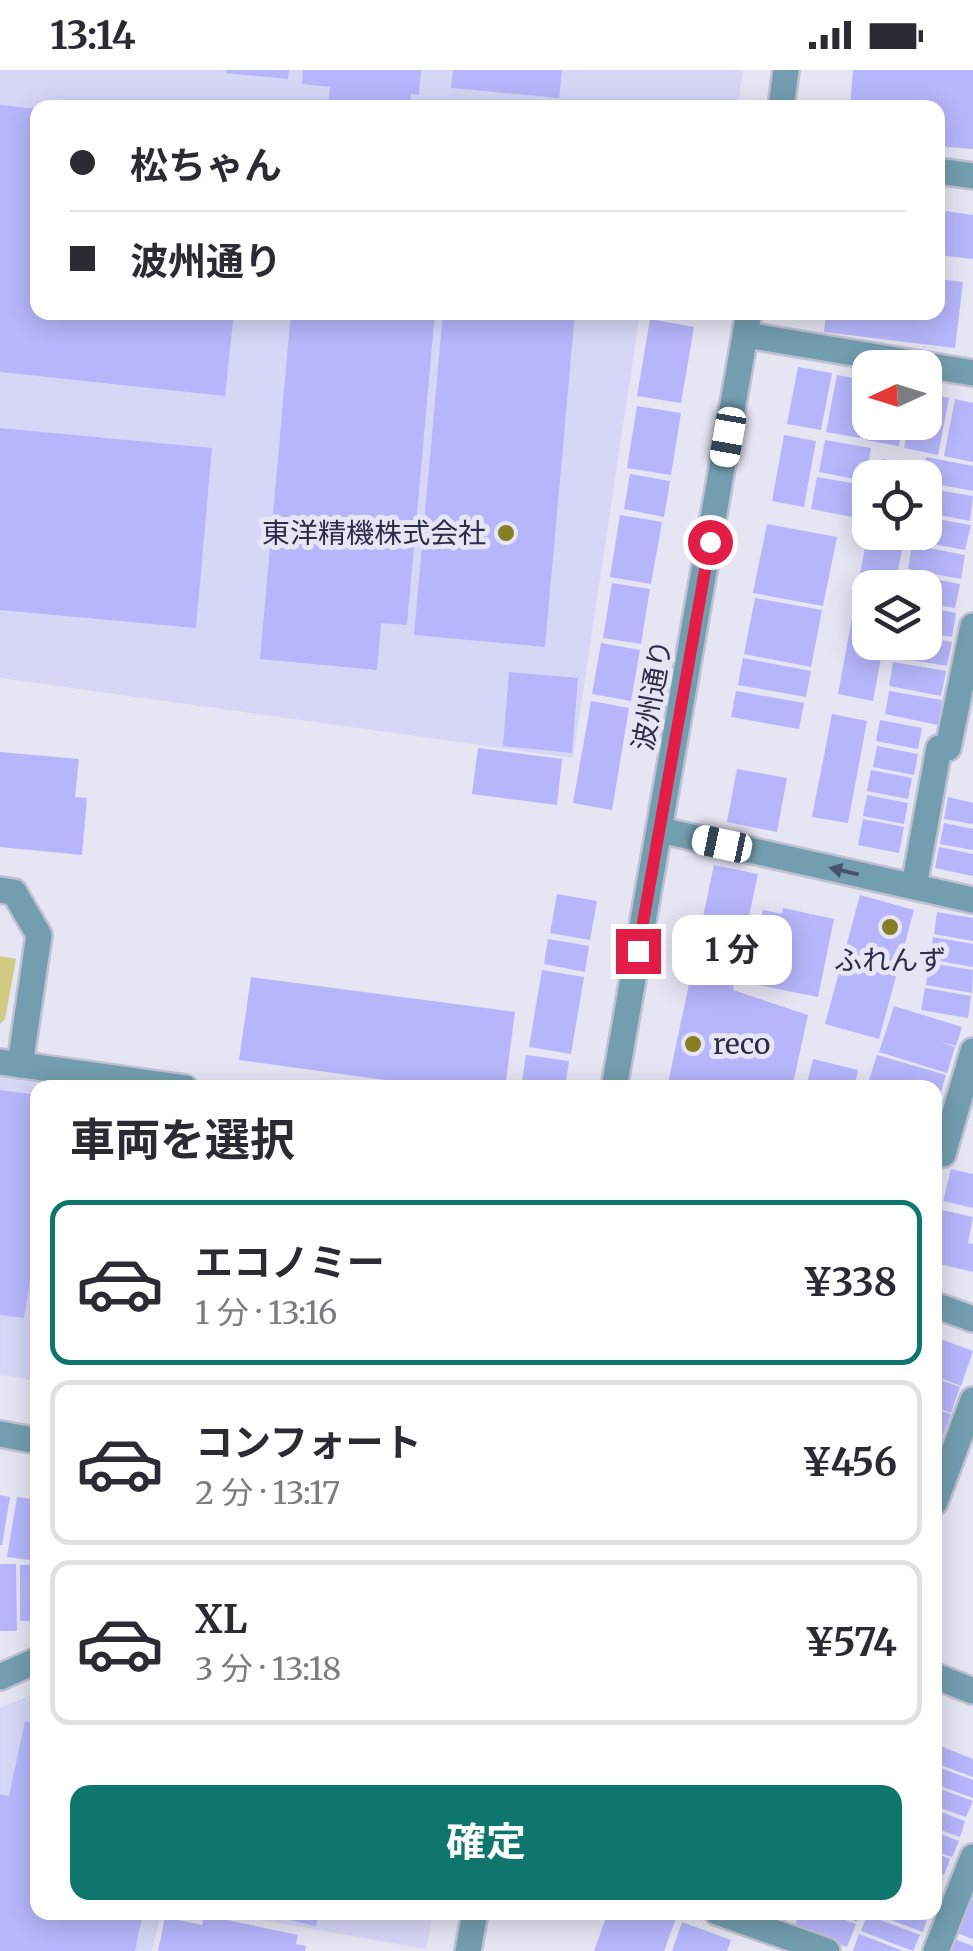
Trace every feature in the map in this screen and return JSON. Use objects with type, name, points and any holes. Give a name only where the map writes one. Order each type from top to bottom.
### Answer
[{"type":"street","points":[[781,100],[786,70]]},
{"type":"street","points":[[945,173],[973,176]]},
{"type":"street","points":[[748,324],[973,374]]},
{"type":"street","name":"波州通り","points":[[615,1080],[748,324]]},
{"type":"street","points":[[914,886],[939,748],[948,748],[973,626]]},
{"type":"street","points":[[660,830],[973,900]]},
{"type":"street","points":[[0,890],[14,892],[39,934],[10,1064],[127,1080]]},
{"type":"street","points":[[943,1154],[973,1051]]},
{"type":"street","points":[[942,1308],[973,1319]]},
{"type":"street","points":[[942,1483],[973,1400]]},
{"type":"street","points":[[0,1434],[30,1440]]},
{"type":"street","points":[[0,1678],[30,1664]]},
{"type":"street","points":[[942,1679],[973,1691]]},
{"type":"street","points":[[936,1951],[973,1857]]},
{"type":"street","points":[[468,1951],[473,1920]]},
{"type":"street","points":[[773,1923],[826,1951]]},
{"type":"shaded area","name":"東洋精機株式会社","points":[[0,70],[743,70],[738,100],[30,100],[30,320],[639,320],[573,758],[0,678]]},
{"type":"shaded area","points":[[0,956],[16,959],[5,1019],[0,1024]]},
{"type":"shaded area","points":[[0,1078],[30,1082],[30,1380],[0,1375]]},
{"type":"shaded area","points":[[30,1695],[30,1920],[159,1920],[152,1951],[0,1951],[0,1708]]},
{"type":"shaded area","points":[[261,1920],[432,1920],[426,1949]]},
{"type":"building","points":[[289,70],[288,79],[226,73]]},
{"type":"building","points":[[303,70],[421,70],[419,95],[411,94],[411,100],[329,100],[330,87],[302,84]]},
{"type":"building","points":[[453,70],[562,70],[559,98],[451,88]]},
{"type":"building","points":[[853,70],[973,70],[973,149],[945,147],[945,100],[851,100]]},
{"type":"building","points":[[0,105],[30,108],[30,320],[233,320],[225,396],[0,372]]},
{"type":"building","points":[[945,211],[973,215],[973,259],[945,256]]},
{"type":"building","points":[[945,280],[963,282],[955,348],[824,332],[825,320],[945,320]]},
{"type":"building","points":[[290,320],[434,320],[407,625],[381,623],[377,670],[260,659]]},
{"type":"building","points":[[442,320],[574,320],[545,647],[414,635]]},
{"type":"building","points":[[650,320],[694,327],[681,403],[637,396]]},
{"type":"building","points":[[798,367],[832,373],[821,430],[787,424]]},
{"type":"building","points":[[837,375],[852,378],[852,437],[826,432]]},
{"type":"building","points":[[942,397],[949,398],[942,434]]},
{"type":"building","points":[[955,399],[973,403],[973,462],[944,456]]},
{"type":"building","points":[[637,406],[681,413],[671,475],[627,468]]},
{"type":"building","points":[[0,428],[212,448],[196,628],[0,610]]},
{"type":"building","points":[[784,435],[816,441],[804,507],[772,501]]},
{"type":"building","points":[[825,440],[871,448],[869,460],[852,460],[852,478],[819,472]]},
{"type":"building","points":[[865,440],[900,440],[899,446]]},
{"type":"building","points":[[906,440],[941,440],[938,455],[904,448]]},
{"type":"building","points":[[942,460],[973,466],[973,491],[942,485]]},
{"type":"building","points":[[630,474],[670,481],[664,517],[624,509]]},
{"type":"building","points":[[817,477],[852,483],[852,517],[811,509]]},
{"type":"building","points":[[942,491],[973,496],[970,521],[942,515]]},
{"type":"building","points":[[620,515],[662,522],[651,584],[610,577]]},
{"type":"building","points":[[942,520],[971,525],[965,550],[942,546]]},
{"type":"building","points":[[767,524],[837,537],[823,606],[753,593]]},
{"type":"building","points":[[865,550],[902,550],[898,570],[861,570]]},
{"type":"building","points":[[911,550],[965,555],[961,579],[942,575],[942,570],[908,569]]},
{"type":"building","points":[[942,581],[960,584],[955,608],[942,606]]},
{"type":"building","points":[[612,583],[650,589],[641,644],[603,638]]},
{"type":"building","points":[[755,598],[822,610],[811,667],[744,654]]},
{"type":"building","points":[[942,610],[956,613],[952,637],[942,635]]},
{"type":"building","points":[[852,618],[852,660],[881,660],[873,701],[838,694]]},
{"type":"building","points":[[942,640],[952,642],[947,666],[911,660],[942,660]]},
{"type":"building","points":[[601,643],[640,650],[631,701],[592,694]]},
{"type":"building","points":[[743,658],[811,671],[806,697],[738,685]]},
{"type":"building","points":[[893,662],[946,671],[941,696],[889,686]]},
{"type":"building","points":[[509,672],[578,678],[572,753],[503,746]]},
{"type":"building","points":[[736,691],[804,703],[799,729],[731,717]]},
{"type":"building","points":[[889,691],[942,700],[938,725],[885,714]]},
{"type":"building","points":[[591,701],[629,708],[612,810],[573,803]]},
{"type":"building","points":[[832,714],[867,721],[848,823],[812,817]]},
{"type":"building","points":[[880,720],[922,728],[918,749],[876,741]]},
{"type":"building","points":[[877,746],[918,754],[914,775],[873,767]]},
{"type":"building","points":[[478,748],[562,759],[557,805],[472,794]]},
{"type":"building","points":[[0,752],[79,759],[75,797],[87,798],[82,855],[0,847]]},
{"type":"building","points":[[737,769],[787,778],[777,832],[727,822]]},
{"type":"building","points":[[871,770],[912,778],[908,799],[867,791]]},
{"type":"building","points":[[867,795],[908,803],[904,824],[863,816]]},
{"type":"building","points":[[948,797],[973,803],[973,824],[944,819]]},
{"type":"building","points":[[863,819],[904,827],[899,853],[858,845]]},
{"type":"building","points":[[944,823],[973,829],[973,850],[940,844]]},
{"type":"building","points":[[939,847],[973,854],[973,876],[935,868]]},
{"type":"building","points":[[714,865],[758,874],[733,990],[808,1015],[794,1080],[669,1080]]},
{"type":"building","points":[[557,894],[597,901],[590,940],[550,933]]},
{"type":"building","points":[[860,895],[914,910],[879,1039],[825,1024]]},
{"type":"building","points":[[783,908],[834,919],[818,997],[748,983],[763,910],[782,914]]},
{"type":"building","points":[[937,912],[973,918],[973,941],[934,934]]},
{"type":"building","points":[[933,937],[973,944],[973,967],[929,959]]},
{"type":"building","points":[[548,939],[589,946],[585,972],[544,964]]},
{"type":"building","points":[[929,963],[973,970],[972,993],[926,985]]},
{"type":"building","points":[[542,970],[584,977],[571,1054],[529,1047]]},
{"type":"building","points":[[251,977],[515,1012],[506,1080],[385,1080],[239,1060]]},
{"type":"building","points":[[925,988],[971,996],[968,1018],[921,1010]]},
{"type":"building","points":[[894,1006],[962,1027],[956,1046],[941,1042],[955,1047],[947,1073],[879,1052]]},
{"type":"building","points":[[526,1055],[569,1061],[566,1080],[522,1080]]},
{"type":"building","points":[[877,1055],[946,1075],[942,1088],[942,1080],[869,1080]]},
{"type":"building","points":[[813,1059],[858,1070],[856,1080],[808,1080]]},
{"type":"building","points":[[0,1090],[30,1094],[30,1281],[24,1318],[0,1315]]},
{"type":"building","points":[[951,1169],[973,1174],[973,1208],[943,1201]]},
{"type":"building","points":[[942,1210],[973,1217],[968,1243],[973,1244],[973,1272],[942,1265]]},
{"type":"building","points":[[942,1340],[973,1351],[961,1386],[942,1379]]},
{"type":"building","points":[[942,1381],[960,1387],[951,1413],[942,1410]]},
{"type":"building","points":[[942,1411],[951,1414],[942,1438]]},
{"type":"building","points":[[0,1495],[10,1497],[2,1545],[0,1545]]},
{"type":"building","points":[[17,1497],[30,1499],[30,1560],[7,1557]]},
{"type":"building","points":[[0,1564],[16,1564],[17,1631],[0,1631]]},
{"type":"building","points":[[20,1565],[30,1565],[30,1621],[20,1621]]},
{"type":"building","points":[[25,1721],[30,1722],[30,1920],[141,1920],[135,1951],[0,1951],[0,1794],[9,1796]]},
{"type":"building","points":[[942,1747],[973,1759],[973,1777],[942,1766]]},
{"type":"building","points":[[942,1769],[973,1780],[973,1798],[942,1787]]},
{"type":"building","points":[[942,1790],[973,1801],[966,1817],[942,1808]]},
{"type":"building","points":[[942,1813],[965,1821],[960,1837],[942,1831]]},
{"type":"building","points":[[942,1835],[959,1841],[952,1857],[942,1853]]},
{"type":"building","points":[[942,1856],[950,1859],[942,1874]]},
{"type":"building","points":[[973,1882],[973,1939],[954,1932]]},
{"type":"building","points":[[164,1920],[202,1925],[203,1920],[228,1920],[298,1935],[296,1944],[306,1946],[305,1951],[158,1951]]},
{"type":"building","points":[[289,1920],[317,1920],[316,1926]]},
{"type":"building","points":[[605,1920],[675,1920],[664,1951],[594,1951]]},
{"type":"building","points":[[797,1920],[845,1920],[856,1924],[847,1947],[794,1928]]},
{"type":"building","points":[[865,1920],[880,1920],[920,1935],[913,1951],[861,1931]]},
{"type":"building","points":[[891,1920],[927,1920],[923,1932]]},
{"type":"building","points":[[682,1922],[731,1940],[727,1951],[672,1951]]},
{"type":"building","points":[[859,1934],[903,1951],[853,1951]]},
{"type":"building","points":[[949,1937],[973,1946],[973,1951],[944,1951]]},
{"type":"place","name":"東洋精機株式会社","points":[[506,533]]},
{"type":"place","name":"ふれんず","points":[[890,927]]},
{"type":"place","name":"reco","points":[[693,1044]]},
{"type":"route","points":[[638,951],[710,542]]}]
